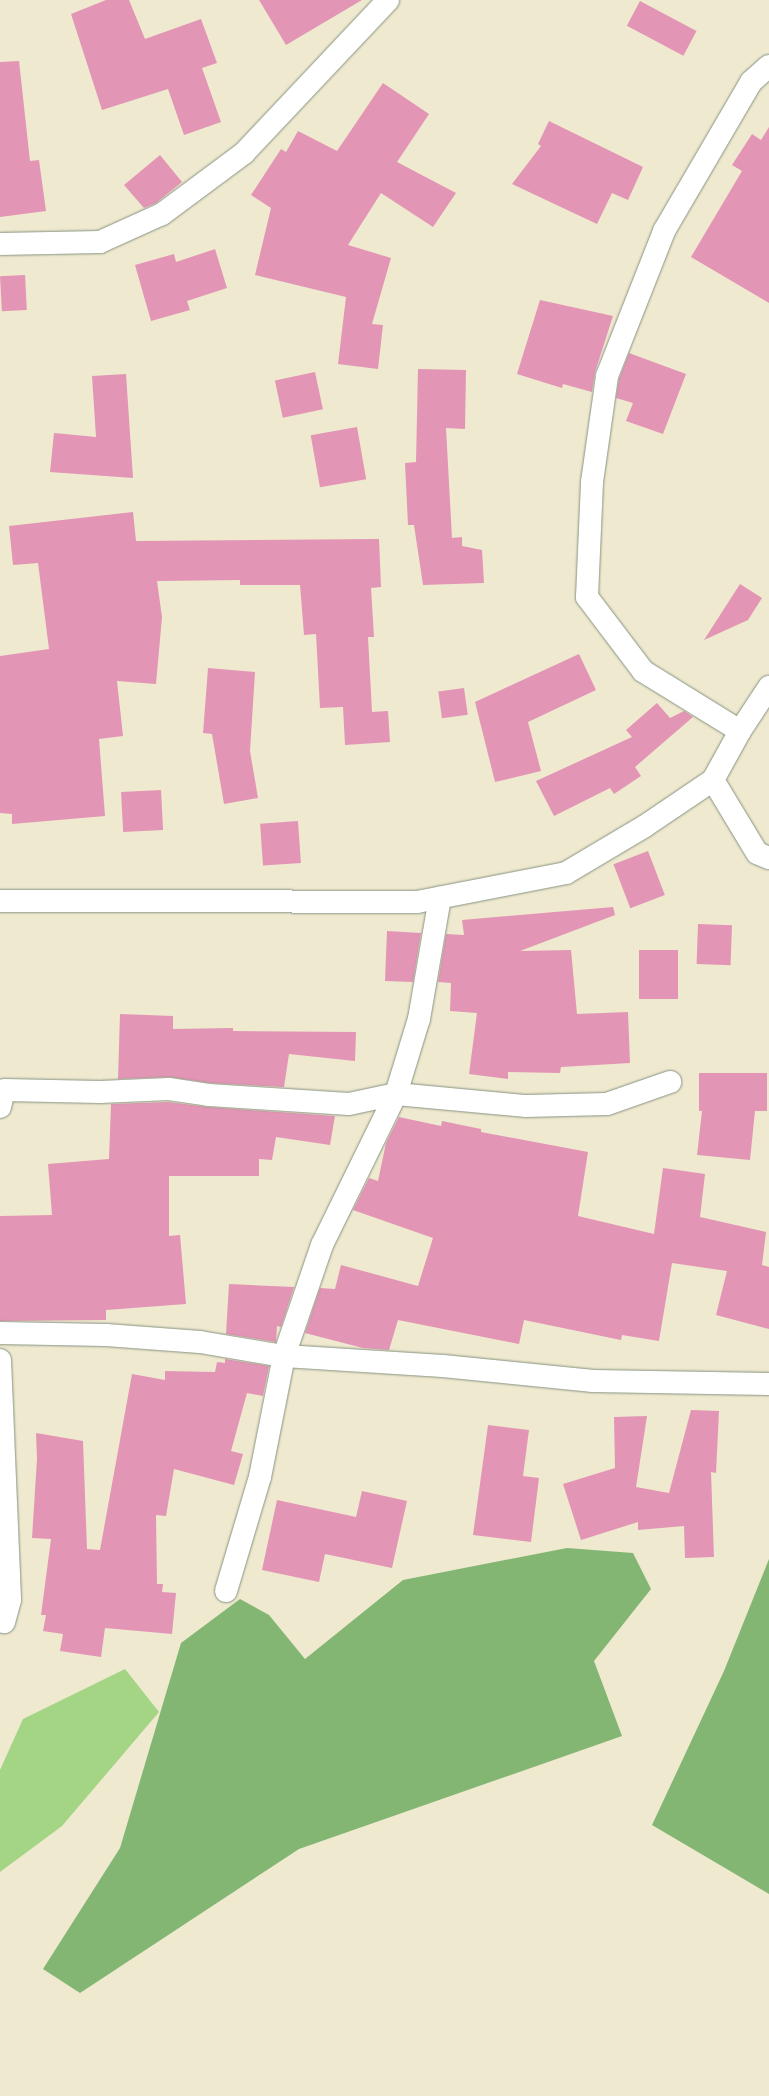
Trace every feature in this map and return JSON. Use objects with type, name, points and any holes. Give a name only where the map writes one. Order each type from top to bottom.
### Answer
[{"type":"street","points":[[0,244],[100,242],[162,214],[244,152],[388,0]]},
{"type":"street","points":[[740,731],[643,671],[587,597],[592,490],[607,376],[664,231],[751,82],[769,66]]},
{"type":"street","points":[[0,901],[417,902],[566,873],[645,826],[713,780],[740,731],[769,687]]},
{"type":"street","points":[[713,780],[757,853],[769,858]]},
{"type":"street","points":[[226,1591],[260,1477],[284,1356],[322,1245],[396,1094],[419,1019],[440,898]]},
{"type":"street","points":[[0,1108],[4,1090],[100,1092],[169,1089],[208,1095],[349,1104],[396,1094],[526,1106],[607,1104],[670,1082]]},
{"type":"street","points":[[0,1333],[106,1335],[200,1342],[284,1356],[443,1366],[593,1381],[769,1384]]},
{"type":"street","points":[[0,1360],[10,1600],[4,1622]]},
{"type":"green space","points":[[567,1548],[633,1553],[651,1589],[594,1661],[622,1736],[299,1849],[80,1993],[43,1969],[120,1848],[181,1643],[240,1599],[269,1615],[305,1659],[403,1580]]},
{"type":"green space","points":[[769,1559],[769,1894],[652,1825],[724,1671]]},
{"type":"green space","points":[[125,1669],[159,1712],[62,1826],[0,1872],[0,1770],[23,1719]]},
{"type":"building","points":[[106,0],[129,0],[145,39],[201,19],[217,63],[202,68],[221,122],[184,135],[168,89],[102,110],[71,14]]},
{"type":"building","points":[[259,0],[362,0],[286,45]]},
{"type":"building","points":[[640,1],[697,31],[683,56],[627,26]]},
{"type":"building","points":[[19,61],[30,161],[39,160],[46,211],[0,217],[0,62]]},
{"type":"building","points":[[383,83],[429,114],[397,162],[456,193],[433,227],[381,193],[348,245],[391,258],[372,324],[383,325],[378,369],[338,364],[346,297],[255,275],[271,208],[251,195],[281,149],[286,152],[298,131],[337,151]]},
{"type":"building","points":[[549,121],[643,167],[628,200],[612,193],[597,224],[512,184],[541,146],[538,144]]},
{"type":"building","points":[[769,127],[769,303],[691,257],[742,171],[732,165],[752,134],[761,140]]},
{"type":"building","points":[[160,155],[182,182],[156,203],[144,208],[124,185]]},
{"type":"building","points":[[215,249],[227,288],[187,301],[190,310],[151,321],[135,265],[174,254],[176,262]]},
{"type":"building","points":[[25,275],[27,310],[2,311],[0,276]]},
{"type":"building","points":[[540,300],[613,316],[595,372],[592,392],[563,384],[562,388],[517,374]]},
{"type":"building","points":[[629,353],[686,374],[663,434],[626,421],[633,403],[616,398],[619,379]]},
{"type":"building","points":[[418,369],[466,370],[465,429],[446,428],[452,538],[462,537],[462,546],[482,550],[484,583],[423,585],[414,525],[408,525],[405,463],[416,462]]},
{"type":"building","points":[[315,372],[323,409],[283,418],[275,381]]},
{"type":"building","points":[[126,374],[133,478],[50,472],[54,433],[96,437],[92,376]]},
{"type":"building","points":[[357,427],[366,479],[320,487],[311,435]]},
{"type":"building","points":[[133,512],[136,541],[379,539],[381,587],[371,588],[374,637],[368,637],[372,712],[388,711],[390,742],[345,745],[343,707],[320,708],[316,634],[304,635],[300,585],[240,585],[240,580],[157,581],[162,617],[156,684],[117,681],[123,736],[99,739],[105,816],[12,824],[12,814],[0,813],[0,656],[49,649],[38,563],[13,565],[9,526]]},
{"type":"building","points":[[740,584],[762,598],[748,620],[704,640]]},
{"type":"building","points":[[579,654],[596,690],[528,722],[541,771],[495,782],[475,702]]},
{"type":"building","points":[[208,668],[255,672],[250,751],[258,798],[224,804],[212,734],[203,733]]},
{"type":"building","points":[[464,688],[468,715],[442,718],[438,692]]},
{"type":"building","points":[[657,703],[670,718],[684,711],[693,717],[635,767],[641,776],[614,794],[610,788],[554,816],[536,781],[632,737],[626,730]]},
{"type":"building","points":[[161,790],[163,830],[123,832],[121,792]]},
{"type":"building","points":[[298,821],[301,863],[263,866],[260,824]]},
{"type":"building","points":[[648,851],[665,895],[630,908],[613,864]]},
{"type":"building","points":[[613,907],[615,915],[520,951],[571,950],[577,1014],[628,1012],[630,1063],[561,1067],[560,1073],[508,1072],[508,1079],[469,1074],[477,1013],[450,1011],[451,983],[438,982],[446,934],[464,935],[462,920]]},
{"type":"building","points":[[698,924],[732,925],[731,965],[697,964]]},
{"type":"building","points":[[387,931],[421,933],[413,982],[385,981]]},
{"type":"building","points":[[639,950],[678,950],[678,999],[639,999]]},
{"type":"building","points":[[120,1014],[173,1016],[173,1029],[233,1028],[233,1031],[356,1032],[355,1061],[289,1054],[284,1087],[210,1083],[169,1077],[118,1079]]},
{"type":"building","points":[[699,1073],[767,1073],[767,1111],[755,1111],[750,1160],[697,1155],[702,1111],[699,1111]]},
{"type":"building","points":[[168,1102],[208,1107],[335,1116],[330,1145],[276,1137],[272,1160],[259,1159],[259,1176],[169,1176],[169,1236],[180,1235],[186,1304],[106,1310],[106,1320],[0,1321],[0,1216],[52,1215],[48,1164],[109,1159],[111,1104]]},
{"type":"building","points":[[399,1117],[441,1126],[442,1121],[481,1129],[481,1132],[588,1152],[578,1216],[654,1234],[663,1168],[705,1174],[700,1217],[766,1232],[762,1265],[769,1267],[769,1329],[716,1315],[727,1271],[672,1263],[659,1341],[622,1335],[621,1340],[524,1320],[519,1344],[398,1320],[389,1350],[363,1348],[305,1333],[320,1288],[335,1289],[341,1265],[418,1286],[433,1238],[353,1210],[369,1178],[378,1181],[386,1143]]},
{"type":"building","points":[[229,1284],[294,1287],[281,1327],[277,1326],[276,1342],[226,1334]]},
{"type":"building","points":[[225,1359],[269,1366],[263,1396],[247,1393],[231,1451],[243,1454],[234,1485],[174,1469],[166,1516],[156,1515],[157,1584],[163,1584],[162,1592],[176,1593],[172,1634],[105,1628],[101,1657],[60,1651],[63,1634],[43,1631],[46,1615],[41,1615],[51,1539],[32,1538],[37,1459],[36,1433],[83,1441],[87,1549],[100,1550],[132,1374],[165,1380],[165,1371],[215,1372],[217,1362],[225,1363]]},
{"type":"building","points":[[691,1410],[719,1411],[716,1473],[711,1472],[714,1557],[685,1558],[684,1526],[638,1530],[638,1522],[581,1540],[563,1484],[615,1468],[614,1417],[647,1416],[636,1487],[669,1493]]},
{"type":"building","points":[[488,1425],[529,1430],[523,1476],[539,1478],[531,1542],[473,1535]]},
{"type":"building","points":[[362,1491],[407,1501],[392,1568],[325,1554],[319,1582],[262,1570],[277,1500],[356,1517]]}]
